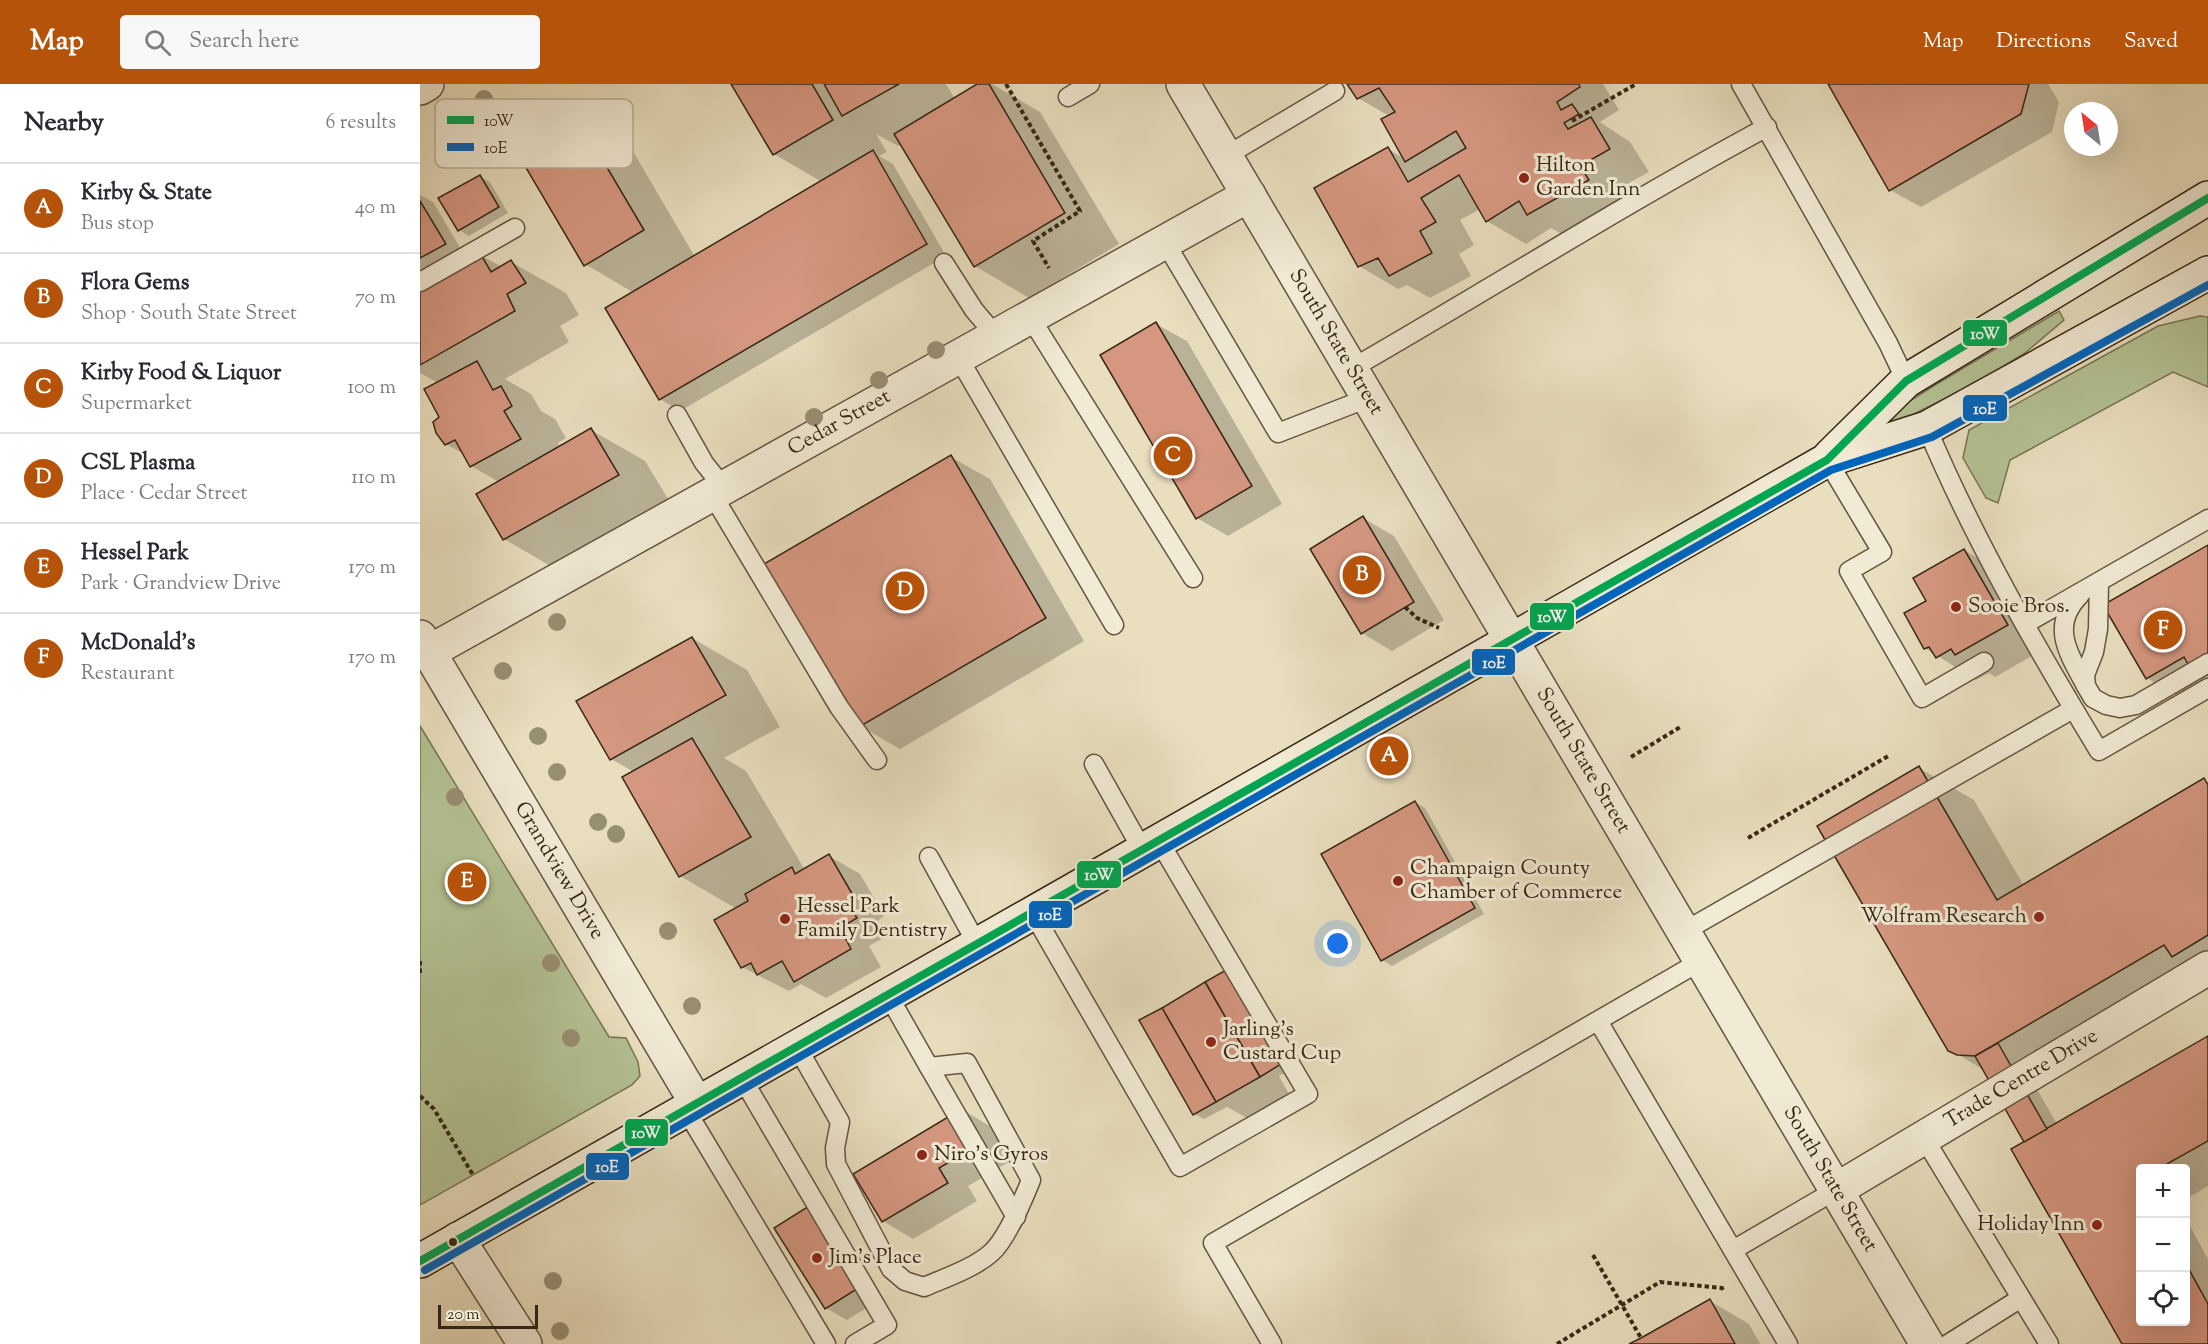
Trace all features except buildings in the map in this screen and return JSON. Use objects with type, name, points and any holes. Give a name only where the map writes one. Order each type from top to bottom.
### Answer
[{"type":"street","points":[[420,88],[428,84]]},
{"type":"street","name":"South State Street","points":[[1183,84],[1927,1344]]},
{"type":"street","name":"Cedar Street","points":[[425,645],[718,491],[1249,195]]},
{"type":"street","points":[[1827,460],[1906,381],[2208,198]]},
{"type":"street","points":[[420,1261],[1827,460],[1927,428],[2208,273]]},
{"type":"street","name":"Grandview Drive","points":[[425,645],[691,1107]]},
{"type":"street","name":"Trade Centre Drive","points":[[1836,1190],[2208,968]]},
{"type":"street","points":[[458,1239],[525,1344]]},
{"type":"lane","points":[[1068,97],[1090,84]]},
{"type":"lane","points":[[1741,84],[1888,343],[1906,381]]},
{"type":"lane","points":[[1226,156],[1335,91]]},
{"type":"lane","points":[[1351,369],[1690,169],[1767,127]]},
{"type":"lane","points":[[420,282],[515,228]]},
{"type":"lane","points":[[1165,242],[1278,433],[1368,398]]},
{"type":"lane","points":[[944,262],[974,310],[996,336]]},
{"type":"lane","points":[[1030,317],[1193,578]]},
{"type":"lane","points":[[958,357],[1113,625]]},
{"type":"lane","points":[[677,415],[838,707],[877,760]]},
{"type":"lane","points":[[1927,428],[1975,529],[2025,624],[2099,751],[2208,688]]},
{"type":"lane","points":[[1827,460],[1882,552],[1849,572],[1922,698],[1984,662]]},
{"type":"lane","points":[[2025,624],[2208,519]]},
{"type":"lane","points":[[2086,686],[2085,675],[2094,652],[2098,629],[2092,586]]},
{"type":"lane","points":[[2092,586],[2068,610],[2063,630],[2070,656],[2093,698],[2106,705],[2120,708],[2136,705],[2208,663]]},
{"type":"lane","points":[[1683,932],[2073,709]]},
{"type":"lane","points":[[1033,913],[1180,1167],[1308,1094],[1151,846],[1094,764]]},
{"type":"lane","points":[[929,857],[977,944]]},
{"type":"lane","points":[[1272,1344],[1213,1243],[1701,961]]},
{"type":"lane","points":[[888,995],[1016,1217]]},
{"type":"lane","points":[[1598,1020],[1788,1344]]},
{"type":"lane","points":[[797,1047],[840,1122],[835,1148],[836,1164],[891,1269],[905,1281],[924,1287],[992,1253],[1016,1217],[1031,1180],[966,1063],[930,1066]]},
{"type":"lane","points":[[742,1078],[887,1325],[855,1344]]},
{"type":"lane","points":[[691,1107],[826,1344]]},
{"type":"lane","points":[[1924,1138],[2049,1344]]},
{"type":"lane","points":[[1732,1250],[1836,1190]]},
{"type":"lane","points":[[1948,1344],[2021,1298]]},
{"type":"path","points":[[1006,84],[1080,211],[1033,241],[1049,268]]},
{"type":"path","points":[[1572,121],[1636,84]]},
{"type":"path","points":[[1405,608],[1418,618],[1439,628]]},
{"type":"path","points":[[1631,757],[1682,726]]},
{"type":"path","points":[[1748,838],[1890,755]]},
{"type":"path","points":[[420,961],[420,976]]},
{"type":"path","points":[[420,1096],[434,1109],[473,1175]]},
{"type":"path","points":[[1593,1255],[1641,1338]]},
{"type":"path","points":[[1557,1344],[1660,1282],[1722,1288],[1728,1297]]},
{"type":"green space","points":[[2059,311],[2064,320],[2025,353],[1976,383],[1874,434],[1869,427],[1935,385]]},
{"type":"green space","points":[[2200,316],[2208,317],[2208,387],[2173,372],[2010,460],[1998,503],[1986,498],[1963,458],[1969,430],[2158,326]]},
{"type":"green space","points":[[420,726],[609,1037],[626,1038],[638,1062],[640,1076],[632,1085],[420,1205]]},
{"type":"transit line","name":"10W","points":[[420,1261],[1827,460],[1906,381],[2208,198]]},
{"type":"transit line","name":"10E","points":[[425,1270],[1831,470],[1932,437],[2208,285]]},
{"type":"place","name":"Hilton Garden Inn","points":[[1524,178]]},
{"type":"place","name":"Kirby Food & Liquor","points":[[1173,456]]},
{"type":"place","name":"Flora Gems","points":[[1362,575]]},
{"type":"place","name":"CSL Plasma","points":[[905,591]]},
{"type":"place","name":"Sooie Bros.","points":[[1956,607]]},
{"type":"place","name":"McDonald's","points":[[2163,630]]},
{"type":"place","name":"Kirby & State","points":[[1389,756]]},
{"type":"place","name":"Champaign County Chamber of Commerce","points":[[1398,881]]},
{"type":"place","name":"Hessel Park","points":[[467,882]]},
{"type":"place","name":"Wolfram Research","points":[[2039,917]]},
{"type":"place","name":"Hessel Park Family Dentistry","points":[[785,919]]},
{"type":"place","name":"Jarling's Custard Cup","points":[[1211,1042]]},
{"type":"place","name":"Niro’s Gyros","points":[[922,1155]]},
{"type":"place","name":"Holiday Inn","points":[[2097,1225]]},
{"type":"place","name":"Jim's Place","points":[[817,1258]]}]
